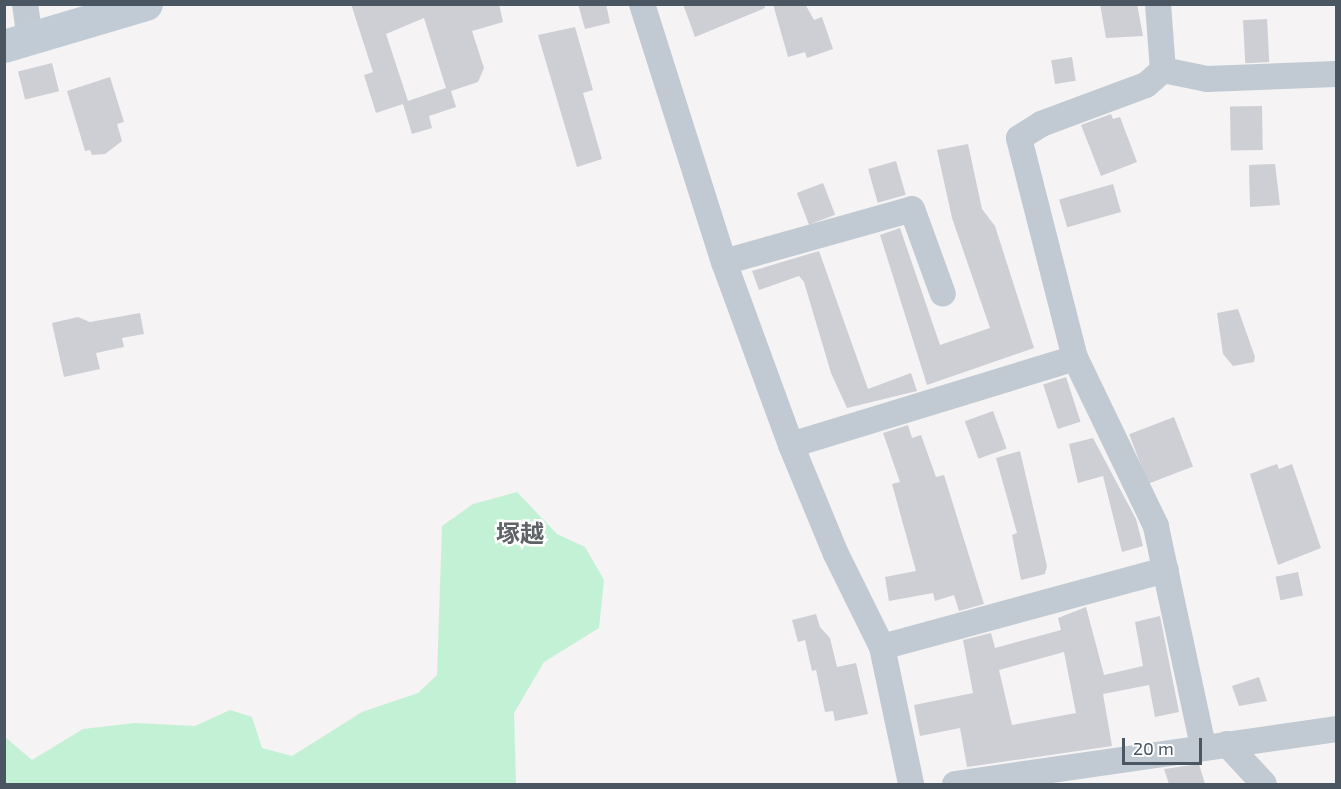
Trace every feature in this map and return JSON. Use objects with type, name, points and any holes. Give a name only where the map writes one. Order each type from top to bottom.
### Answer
[{"type":"main road","points":[[17,42],[146,4]]},
{"type":"street","points":[[17,42],[26,4]]},
{"type":"street","points":[[642,4],[724,262],[791,445],[836,554],[882,646],[911,784]]},
{"type":"street","points":[[1158,4],[1163,70]]},
{"type":"street","points":[[1163,70],[1208,79],[1336,74]]},
{"type":"street","points":[[1163,70],[1146,85],[1041,124],[1019,138],[1075,358],[1139,486],[1156,526],[1215,745],[1264,784]]},
{"type":"street","points":[[724,262],[912,208],[943,294]]},
{"type":"street","points":[[791,445],[1075,358]]},
{"type":"street","points":[[882,646],[1166,570]]},
{"type":"street","points":[[955,784],[1336,729]]},
{"type":"green space","points":[[517,492],[557,534],[585,547],[604,580],[599,628],[544,662],[514,713],[516,784],[5,784],[5,737],[32,760],[83,729],[135,723],[195,726],[230,710],[252,717],[262,748],[292,756],[362,712],[418,693],[437,675],[442,526],[473,504]]},
{"type":"building","points":[[351,4],[499,4],[503,22],[472,31],[484,68],[478,82],[451,91],[456,107],[429,116],[432,128],[412,134],[403,104],[376,113],[364,75],[373,72]],"holes":[[[424,18],[446,88],[408,101],[386,34]]]},
{"type":"building","points":[[578,4],[606,4],[610,23],[585,29]]},
{"type":"building","points":[[683,4],[764,4],[765,8],[695,37]]},
{"type":"building","points":[[773,4],[805,4],[814,20],[822,17],[833,49],[807,58],[805,52],[788,57]]},
{"type":"building","points":[[1100,4],[1137,4],[1143,36],[1106,38]]},
{"type":"building","points":[[1267,19],[1269,62],[1245,63],[1243,20]]},
{"type":"building","points":[[575,27],[593,90],[583,93],[602,159],[577,167],[538,35]]},
{"type":"building","points":[[1072,57],[1076,81],[1055,84],[1051,60]]},
{"type":"building","points":[[52,63],[59,91],[25,100],[18,71]]},
{"type":"building","points":[[110,77],[124,122],[117,124],[122,141],[105,154],[92,155],[90,150],[85,151],[67,91]]},
{"type":"building","points":[[1262,106],[1263,150],[1231,151],[1230,107]]},
{"type":"building","points":[[1111,114],[1113,119],[1120,117],[1137,162],[1101,176],[1081,125]]},
{"type":"building","points":[[968,144],[982,209],[995,226],[1034,348],[927,385],[880,235],[900,228],[940,345],[990,328],[952,218],[937,150]]},
{"type":"building","points":[[896,161],[906,195],[878,203],[868,169]]},
{"type":"building","points":[[1275,164],[1280,205],[1250,207],[1249,165]]},
{"type":"building","points":[[823,183],[835,215],[809,225],[797,193]]},
{"type":"building","points":[[1113,184],[1121,212],[1067,227],[1059,199]]},
{"type":"building","points":[[819,251],[868,389],[911,373],[917,391],[847,408],[831,373],[804,282],[799,276],[759,290],[752,271]]},
{"type":"building","points":[[1238,309],[1255,357],[1254,362],[1233,366],[1223,354],[1217,313]]},
{"type":"building","points":[[140,313],[144,334],[122,338],[124,347],[96,353],[100,369],[64,377],[52,323],[78,317],[90,322]]},
{"type":"building","points":[[1066,377],[1081,422],[1058,429],[1043,384]]},
{"type":"building","points":[[993,411],[1007,449],[978,459],[965,421]]},
{"type":"building","points":[[1174,417],[1193,466],[1148,484],[1129,434]]},
{"type":"building","points":[[908,425],[912,438],[921,435],[936,477],[944,475],[984,604],[959,611],[954,595],[935,601],[933,593],[889,601],[885,577],[916,571],[892,484],[900,482],[883,433]]},
{"type":"building","points":[[1093,438],[1136,519],[1143,546],[1122,552],[1103,476],[1078,483],[1069,444]]},
{"type":"building","points":[[1020,451],[1047,566],[1045,574],[1021,580],[1012,535],[1017,533],[996,458]]},
{"type":"building","points":[[1277,464],[1279,469],[1292,464],[1321,548],[1278,565],[1250,474]]},
{"type":"building","points":[[1298,572],[1303,595],[1280,600],[1276,577]]},
{"type":"building","points":[[1086,607],[1104,675],[1143,666],[1135,622],[1160,616],[1179,712],[1155,717],[1149,685],[1103,694],[1112,746],[967,767],[960,728],[920,736],[914,705],[973,693],[963,640],[991,633],[995,648],[1061,630],[1058,618]],"holes":[[[1064,652],[1076,713],[1012,725],[999,670]]]},
{"type":"building","points":[[816,614],[820,627],[830,638],[837,667],[856,663],[868,714],[835,721],[833,711],[825,712],[816,670],[812,671],[805,640],[798,642],[792,620]]},
{"type":"building","points":[[1259,677],[1267,701],[1239,706],[1232,686]]},
{"type":"building","points":[[1199,764],[1205,784],[1169,784],[1164,769]]},
{"type":"district","name":"塚越","points":[[520,533]]}]
